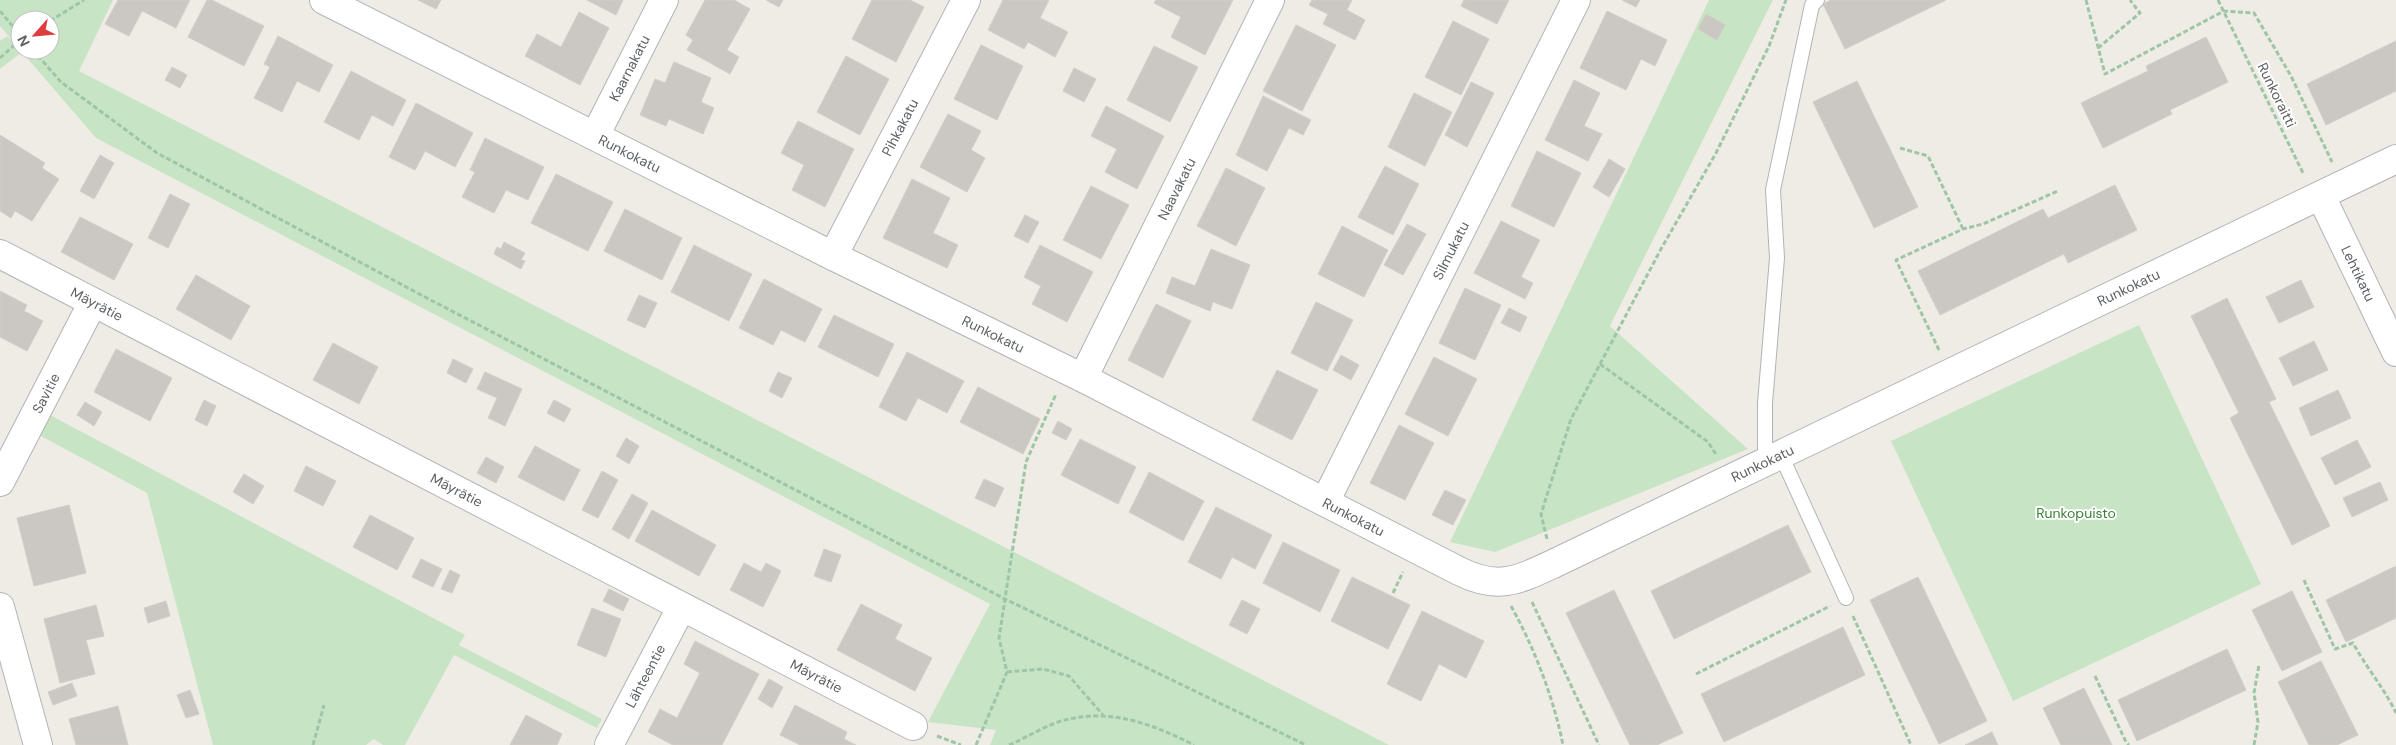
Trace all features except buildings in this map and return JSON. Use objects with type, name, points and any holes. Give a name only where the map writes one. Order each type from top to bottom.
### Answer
[{"type":"street","name":"Runkokatu","points":[[324,0],[355,6],[596,136],[834,256],[1075,374],[1465,574],[1510,581],[1555,563],[2396,160]]},
{"type":"street","name":"Kaarnakatu","points":[[596,136],[664,0]]},
{"type":"street","name":"Pihkakatu","points":[[834,256],[966,0]]},
{"type":"street","name":"Naavakatu","points":[[1075,374],[1270,0]]},
{"type":"street","name":"Silmukatu","points":[[1325,502],[1576,0]]},
{"type":"street","name":"Lehtikatu","points":[[2321,196],[2396,352]]},
{"type":"street","name":"Mäyrätie","points":[[0,254],[92,304],[913,726]]},
{"type":"street","name":"Savitie","points":[[0,482],[92,304]]},
{"type":"street","points":[[0,607],[38,745]]},
{"type":"street","name":"Lähteentie","points":[[609,745],[681,608]]},
{"type":"lane","points":[[1817,0],[1812,5],[1773,190],[1777,258],[1765,403],[1773,459],[1846,598]]},
{"type":"path","points":[[60,15],[84,0]]},
{"type":"path","points":[[1555,563],[1541,514],[1571,418],[1661,249],[1716,154],[1769,46],[1786,0]]},
{"type":"path","points":[[2086,0],[2105,74],[2224,11],[2254,13],[2291,76],[2332,163]]},
{"type":"path","points":[[2098,48],[2140,14],[2130,0]]},
{"type":"path","name":"Runkoraitti","points":[[2218,0],[2304,176],[2321,196]]},
{"type":"path","points":[[0,11],[10,23]]},
{"type":"path","points":[[0,58],[10,49]]},
{"type":"path","points":[[42,60],[61,82],[157,153],[423,296],[1005,599],[1306,745]]},
{"type":"path","points":[[1900,148],[1928,156],[1963,229]]},
{"type":"path","points":[[1943,358],[1896,260],[1963,229],[1983,224],[2058,191]]},
{"type":"path","points":[[1600,364],[1708,442],[1733,478]]},
{"type":"path","points":[[976,745],[1008,672],[999,638],[1026,462],[1075,374]]},
{"type":"path","points":[[1393,593],[1406,567]]},
{"type":"path","points":[[2304,580],[2335,649],[2353,643],[2365,665],[2387,695],[2396,713]]},
{"type":"path","points":[[1510,581],[1520,621],[1557,716],[1563,745]]},
{"type":"path","points":[[1510,581],[1598,745]]},
{"type":"path","points":[[1696,674],[1846,598],[1912,745]]},
{"type":"path","points":[[2254,745],[2258,722],[2254,694],[2259,665]]},
{"type":"path","points":[[1008,672],[1043,669],[1069,676],[1103,715]]},
{"type":"path","points":[[2095,676],[2130,745]]},
{"type":"path","points":[[313,745],[324,705]]},
{"type":"path","points":[[1009,745],[1068,719],[1103,715],[1141,722],[1164,730],[1194,745]]},
{"type":"green space","points":[[0,0],[113,0],[79,71],[1389,745],[990,745],[996,730],[928,722],[990,604],[96,138],[29,60],[60,60],[60,10],[10,10],[10,38],[0,26]]},
{"type":"green space","points":[[1709,0],[1773,0],[1610,326],[1748,449],[1495,552],[1450,542]]},
{"type":"green space","points":[[7,36],[10,39],[10,60],[12,60],[0,69],[0,41]]},
{"type":"green space","name":"Runkopuisto","points":[[2139,325],[2261,584],[2013,701],[1891,441]]},
{"type":"green space","points":[[50,415],[465,635],[459,645],[602,719],[597,728],[454,655],[405,745],[383,745],[374,739],[366,745],[213,745],[147,493],[39,435]]}]
